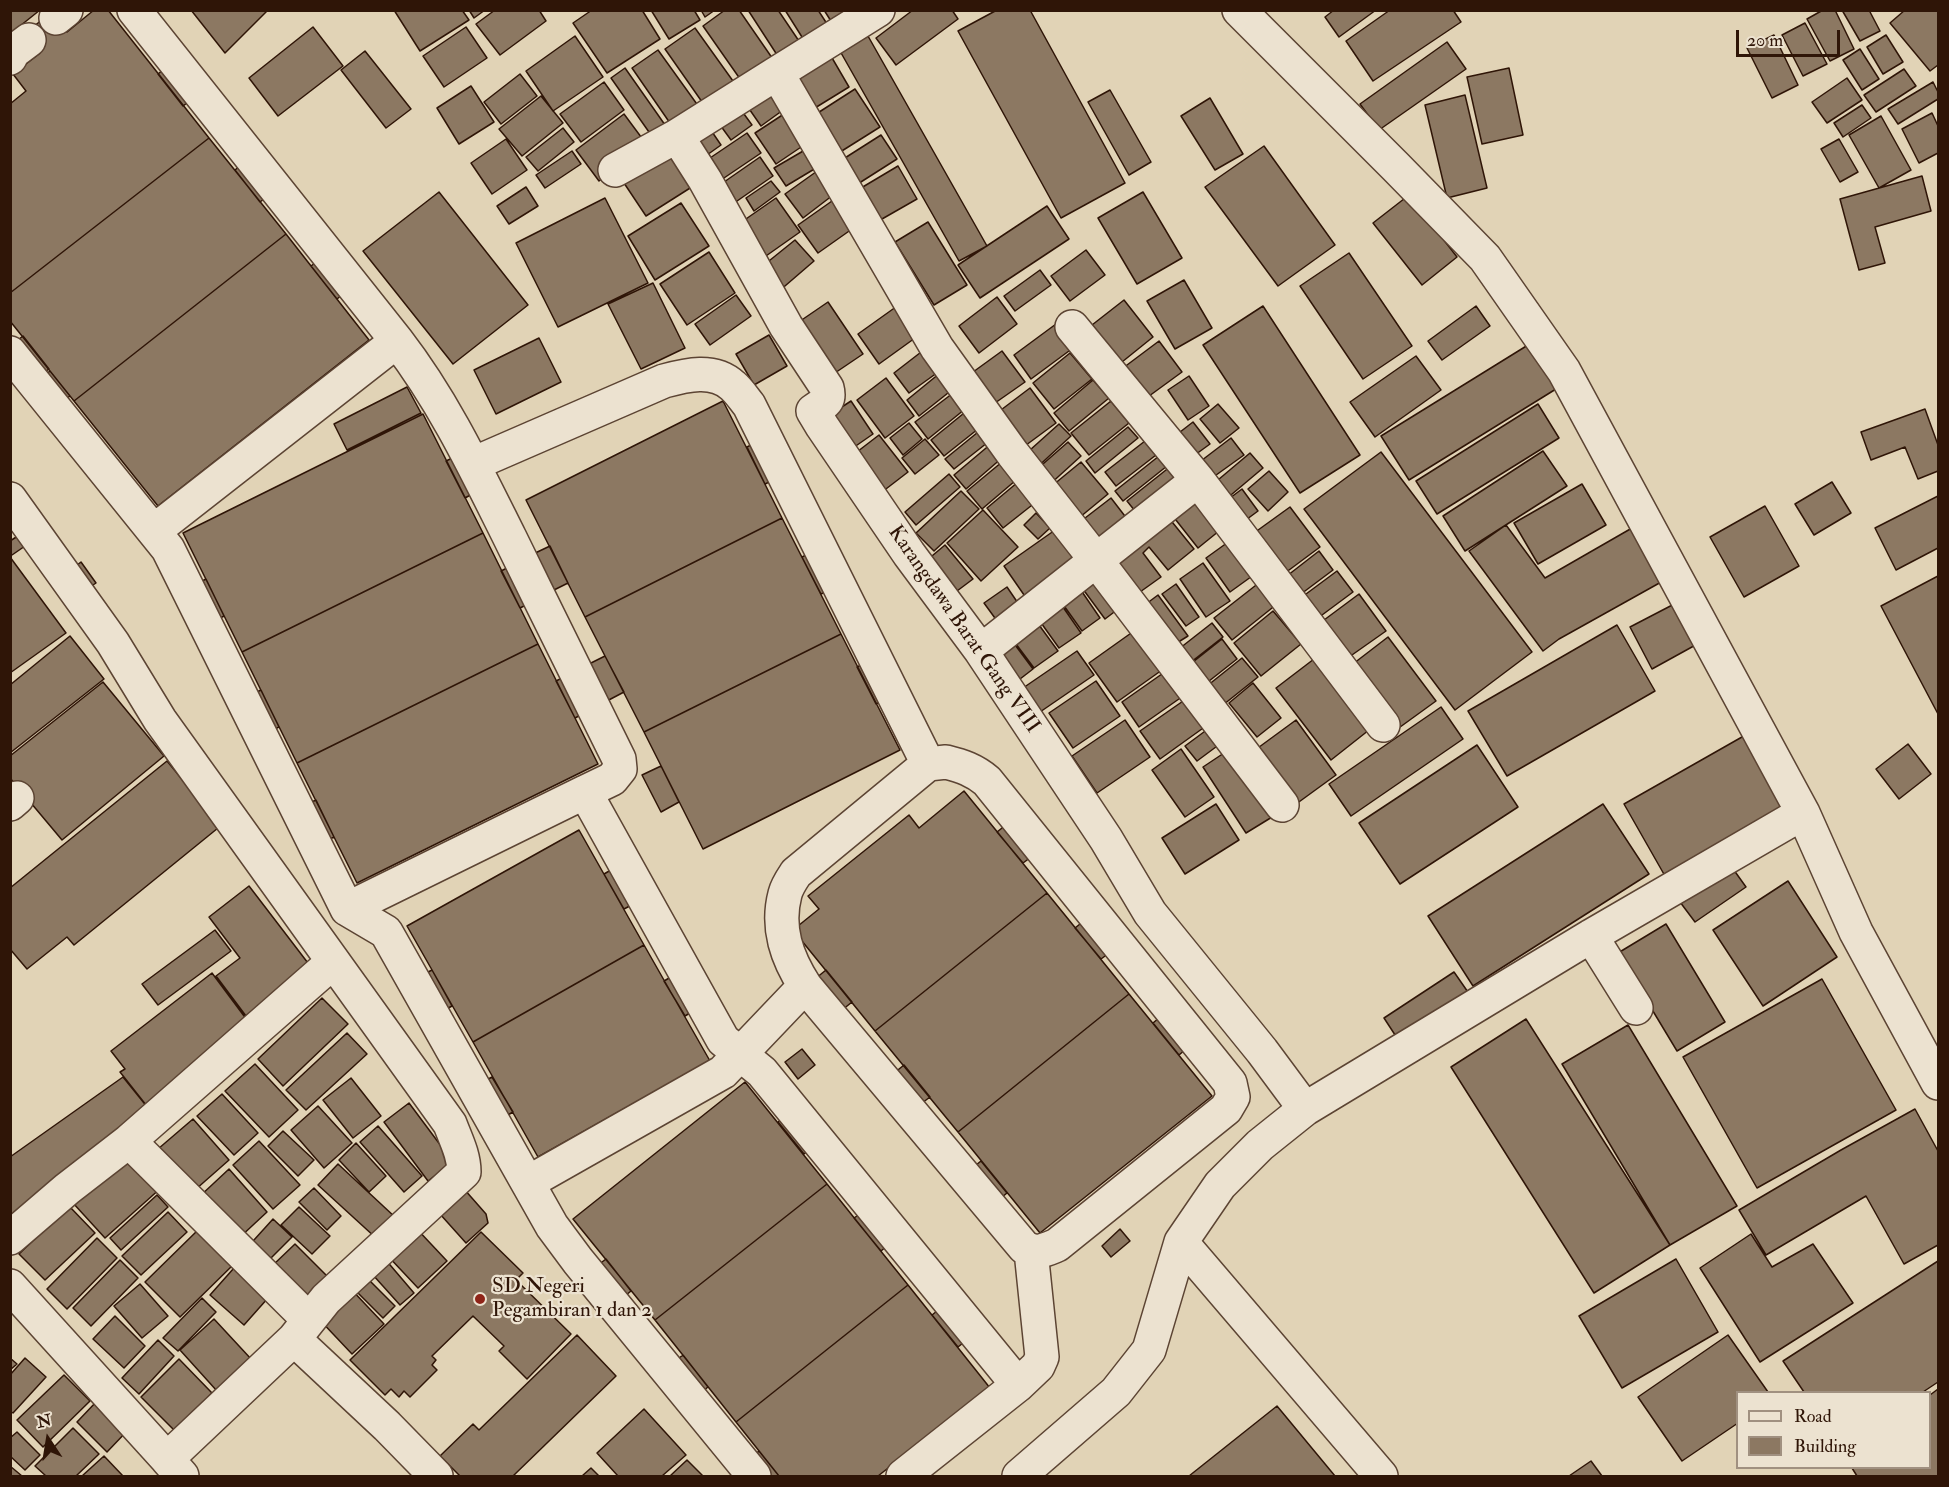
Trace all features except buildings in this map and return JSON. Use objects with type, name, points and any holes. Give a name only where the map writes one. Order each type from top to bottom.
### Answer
[{"type":"street","points":[[134,10],[420,371],[440,402],[473,464],[619,759],[620,770],[612,779],[347,909]]},
{"type":"street","points":[[615,170],[678,136],[878,10]]},
{"type":"street","points":[[1239,10],[1485,258],[1564,371],[1803,813],[1856,932],[1938,1083]]},
{"type":"street","points":[[777,73],[937,348],[1013,454],[1282,805]]},
{"type":"street","name":"Karangdawa Barat Gang VIII","points":[[678,136],[786,326],[827,388],[828,399],[813,412],[909,554],[981,651],[1106,839],[1150,913],[1263,1051],[1305,1109]]},
{"type":"street","points":[[1072,327],[1198,480],[1383,725]]},
{"type":"street","points":[[154,531],[397,341]]},
{"type":"street","points":[[10,353],[168,549],[347,909],[386,932],[529,1182],[552,1227],[754,1476]]},
{"type":"street","points":[[473,464],[664,381],[690,374],[713,376],[733,385],[749,405],[928,764]]},
{"type":"street","points":[[981,651],[1198,480]]},
{"type":"street","points":[[10,499],[113,643],[160,720],[450,1124],[464,1161],[464,1172],[326,1299],[174,1468],[10,1286]]},
{"type":"street","points":[[946,762],[961,765],[976,772],[987,781],[1230,1083],[1233,1097],[1226,1109],[1057,1245],[1043,1252],[1030,1251],[1024,1247],[805,986],[793,968],[784,947],[782,917],[785,892],[796,873],[928,764],[946,762]]},
{"type":"street","points":[[585,792],[723,1040],[762,1072],[1018,1384]]},
{"type":"street","points":[[1019,1476],[1116,1392],[1149,1350],[1181,1242],[1220,1185],[1260,1145],[1305,1109],[1591,936],[1803,813]]},
{"type":"street","points":[[1591,936],[1636,1008]]},
{"type":"street","points":[[10,1238],[67,1189],[129,1141],[333,962]]},
{"type":"street","points":[[529,1182],[723,1072],[805,986]]},
{"type":"street","points":[[129,1141],[387,1426],[436,1476]]},
{"type":"street","points":[[1181,1242],[1381,1476]]},
{"type":"street","points":[[903,1476],[1038,1366],[1042,1357],[1030,1251]]},
{"type":"place","name":"SD Negeri Pegambiran 1 dan 2","points":[[480,1299]]}]
